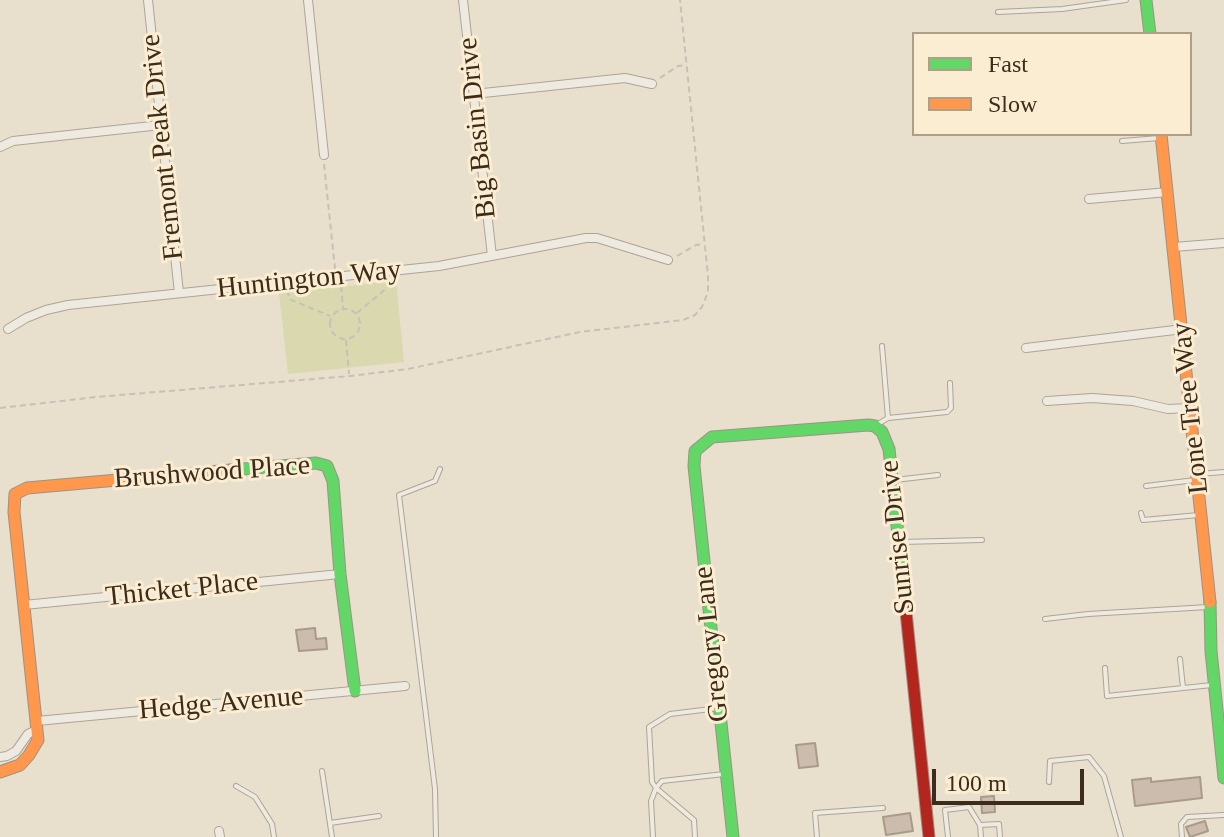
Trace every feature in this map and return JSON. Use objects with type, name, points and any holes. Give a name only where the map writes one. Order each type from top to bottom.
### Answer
[{"type":"street","name":"Fremont Peak Drive","points":[[148,0],[179,293]]},
{"type":"street","points":[[308,0],[324,155]]},
{"type":"street","name":"Big Basin Drive","points":[[463,0],[492,256]]},
{"type":"street","points":[[1146,0],[1150,32]]},
{"type":"street","points":[[474,94],[625,78],[652,84]]},
{"type":"street","points":[[0,147],[13,141],[161,125]]},
{"type":"street","name":"Lone Tree Way","points":[[1161,136],[1211,607],[1211,651],[1221,724],[1224,778]]},
{"type":"street","points":[[1089,199],[1168,192]]},
{"type":"street","name":"Huntington Way","points":[[8,329],[46,310],[68,305],[439,266],[574,239],[597,238],[668,260]]},
{"type":"street","points":[[1174,247],[1224,243]]},
{"type":"street","points":[[1026,348],[1183,329]]},
{"type":"street","points":[[1047,401],[1092,398],[1133,401],[1168,409],[1190,408]]},
{"type":"street","name":"Sunrise Drive","points":[[695,451],[712,437],[868,425],[882,432],[889,449],[929,837]]},
{"type":"street","name":"Gregory Lane","points":[[695,451],[694,466],[733,837]]},
{"type":"street","name":"Brushwood Place","points":[[24,605],[14,512],[15,494],[27,488],[316,463],[327,466],[333,481],[340,574],[355,691]]},
{"type":"street","name":"Thicket Place","points":[[24,605],[340,574]]},
{"type":"street","points":[[0,772],[20,765],[38,740],[24,605]]},
{"type":"street","name":"Hedge Avenue","points":[[36,725],[405,686]]},
{"type":"street","points":[[0,757],[16,751],[36,725]]},
{"type":"lane","points":[[998,12],[1062,9],[1126,0]]},
{"type":"lane","points":[[1122,141],[1161,136]]},
{"type":"lane","points":[[882,346],[888,418]]},
{"type":"lane","points":[[875,426],[888,418],[947,412],[951,408],[950,383]]},
{"type":"lane","points":[[436,837],[435,789],[399,495],[435,481],[440,469]]},
{"type":"lane","points":[[1146,486],[1224,472]]},
{"type":"lane","points":[[892,481],[938,475]]},
{"type":"lane","points":[[1141,513],[1143,520],[1201,515]]},
{"type":"lane","points":[[899,542],[982,540]]},
{"type":"lane","points":[[1045,619],[1211,607]]},
{"type":"lane","points":[[1180,659],[1183,688]]},
{"type":"lane","points":[[1105,668],[1107,696],[1215,685]]},
{"type":"lane","points":[[695,837],[694,820],[652,782],[649,727],[670,714],[719,708]]},
{"type":"lane","points":[[1049,782],[1050,761],[1089,757],[1104,776],[1121,837]]},
{"type":"lane","points":[[322,771],[332,837]]},
{"type":"lane","points":[[653,837],[651,801],[662,781],[726,773]]},
{"type":"lane","points":[[236,786],[255,797],[272,824],[274,837]]},
{"type":"lane","points":[[948,837],[945,810],[969,807],[980,825],[981,837]]},
{"type":"lane","points":[[817,837],[815,813],[883,808]]},
{"type":"lane","points":[[1182,837],[1181,824],[1187,817],[1224,815]]},
{"type":"lane","points":[[330,823],[379,816]]},
{"type":"lane","points":[[980,825],[999,824],[1000,837]]},
{"type":"path","points":[[0,408],[408,369],[580,332],[683,320],[695,315],[708,292],[680,0]]},
{"type":"path","points":[[652,84],[678,66],[687,64]]},
{"type":"path","points":[[324,155],[334,267],[340,276],[343,308]]},
{"type":"path","points":[[668,260],[696,245],[705,244]]},
{"type":"path","points":[[356,313],[388,287],[386,271]]},
{"type":"path","points":[[288,282],[289,299],[331,317]]},
{"type":"path","points":[[343,308],[356,313],[360,328],[352,337],[335,336],[329,325],[337,310],[343,308]]},
{"type":"path","points":[[346,339],[350,376]]},
{"type":"shaded area","points":[[396,281],[404,362],[288,374],[279,293]]},
{"type":"building","points":[[315,628],[316,639],[326,638],[327,649],[299,651],[296,630]]},
{"type":"building","points":[[815,743],[818,766],[799,768],[796,745]]},
{"type":"building","points":[[1200,777],[1202,798],[1135,806],[1132,780],[1151,778],[1151,782]]},
{"type":"building","points":[[994,796],[995,812],[982,813],[981,797]]},
{"type":"building","points":[[910,813],[913,831],[886,835],[883,817]]},
{"type":"building","points":[[1205,821],[1208,831],[1190,837],[1186,827]]},
{"type":"traffic: fast","points":[[1146,0],[1150,32]]},
{"type":"traffic: fast","points":[[733,837],[694,466],[695,451],[712,437],[875,426],[882,432],[889,449],[905,602]]},
{"type":"traffic: fast","points":[[231,470],[316,463],[327,466],[333,481],[340,574],[355,691]]},
{"type":"traffic: fast","points":[[1210,602],[1211,651],[1224,778]]},
{"type":"traffic: slow","points":[[1161,136],[1210,602]]},
{"type":"traffic: slow","points":[[0,772],[20,765],[38,740],[14,512],[15,494],[27,488],[231,470]]},
{"type":"traffic: jam","points":[[905,602],[929,837]]}]
